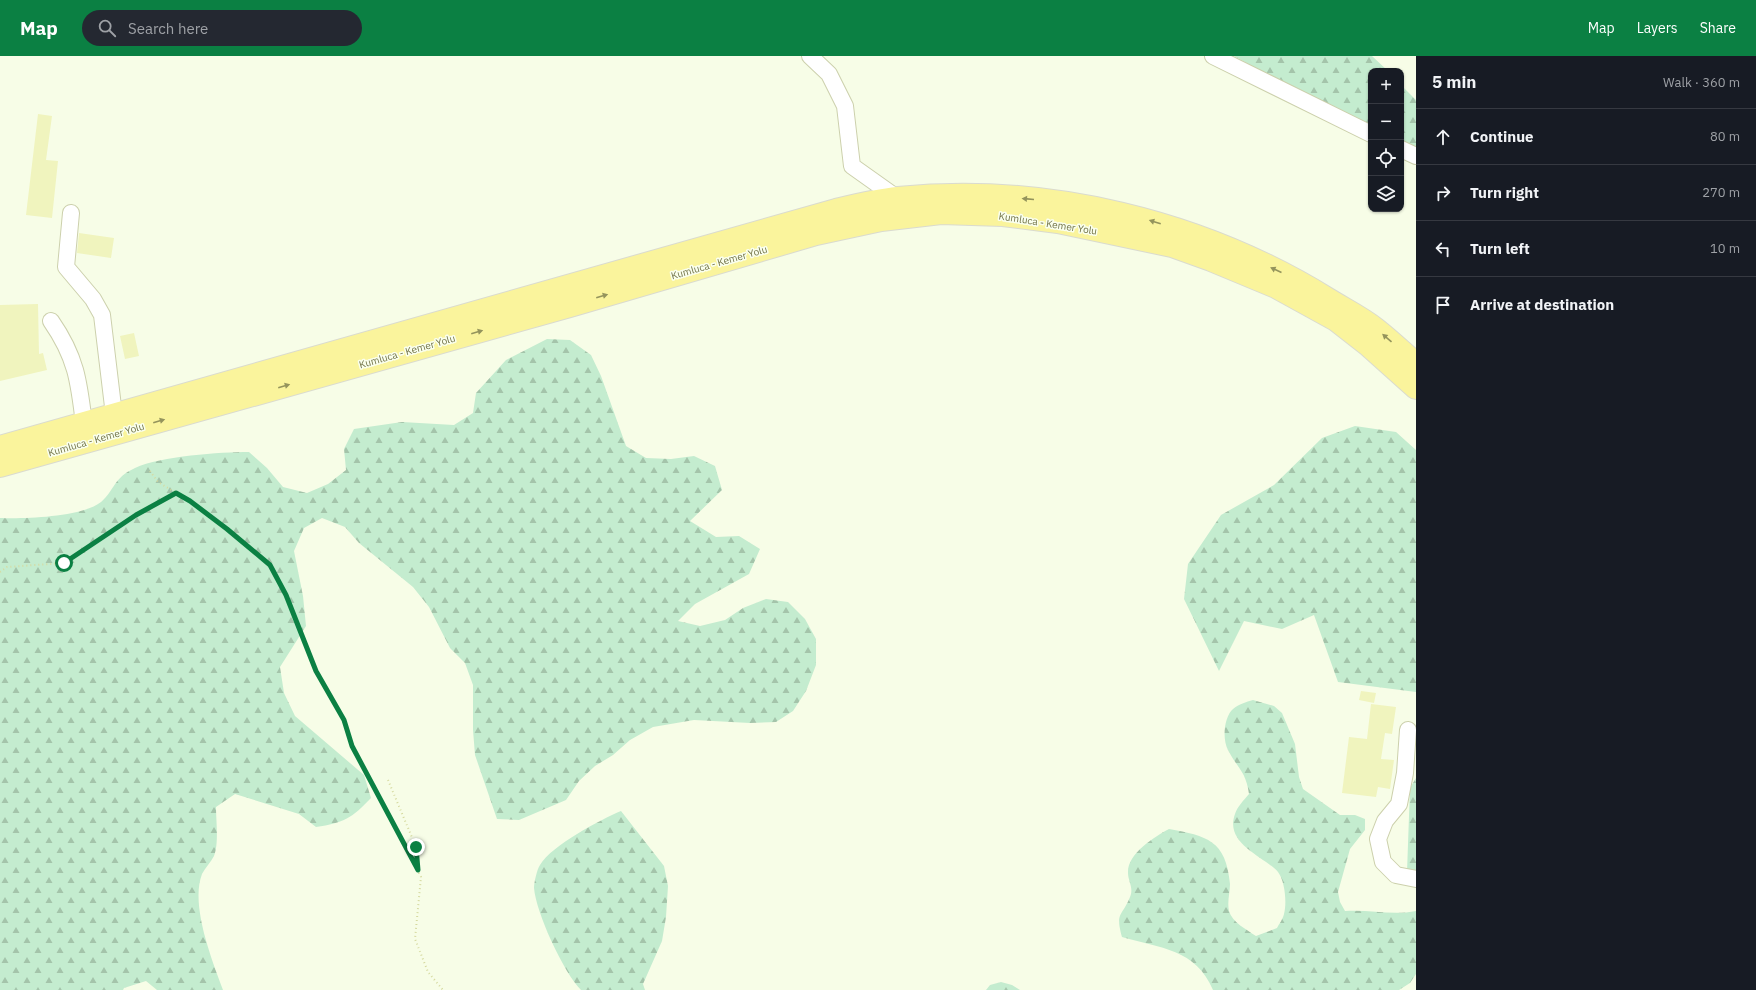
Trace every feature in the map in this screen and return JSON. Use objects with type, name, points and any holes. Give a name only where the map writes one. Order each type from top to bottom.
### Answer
[{"type":"highway","name":"Kumluca - Kemer Yolu","points":[[0,447],[114,416],[836,210],[897,198],[943,195],[992,196],[1041,200],[1135,216],[1206,238],[1294,278],[1375,328],[1416,364]]},
{"type":"highway","name":"Kumluca - Kemer Yolu","points":[[0,466],[578,304],[816,234],[881,220],[941,213],[1003,214],[1058,222],[1172,246],[1211,260],[1276,287],[1336,320],[1368,345],[1416,388]]},
{"type":"street","points":[[810,56],[829,74],[845,106],[852,166],[897,198]]},
{"type":"street","points":[[1214,56],[1368,133]]},
{"type":"street","points":[[1404,150],[1416,156]]},
{"type":"street","points":[[71,213],[66,268],[93,299],[102,315],[114,416]]},
{"type":"street","points":[[50,321],[64,341],[78,378],[84,424]]},
{"type":"street","points":[[1408,730],[1405,773],[1400,804],[1385,821],[1378,839],[1383,862],[1396,875],[1416,879]]},
{"type":"path","points":[[150,471],[158,482],[190,501],[227,529],[270,565],[286,595],[316,671],[344,720],[352,746],[421,877],[415,939],[428,972],[443,990]]},
{"type":"path","points":[[0,572],[7,567],[64,563],[136,515],[176,493]]},
{"type":"path","points":[[388,780],[416,847],[418,870]]},
{"type":"green space","points":[[1234,56],[1372,56],[1385,68],[1368,68],[1368,131]]},
{"type":"green space","points":[[1404,88],[1416,100],[1416,154],[1404,149]]},
{"type":"green space","points":[[547,339],[570,340],[591,355],[601,376],[626,446],[646,458],[671,459],[694,456],[715,466],[722,490],[690,521],[716,537],[739,536],[760,549],[749,574],[695,604],[678,621],[700,626],[725,620],[743,608],[766,599],[788,602],[805,619],[816,639],[816,665],[806,691],[793,711],[776,722],[750,723],[694,720],[653,727],[630,740],[613,755],[595,766],[579,781],[566,800],[519,820],[497,819],[475,755],[473,730],[473,685],[465,663],[450,648],[429,607],[413,587],[359,543],[345,527],[322,518],[304,528],[294,551],[303,596],[306,626],[280,667],[284,693],[295,716],[364,775],[371,798],[353,815],[334,824],[316,827],[299,814],[235,794],[216,807],[216,851],[202,874],[199,887],[199,901],[200,916],[208,948],[223,990],[157,990],[146,981],[124,988],[123,990],[0,990],[0,518],[53,516],[81,511],[101,502],[106,498],[122,476],[135,468],[160,460],[207,454],[249,452],[267,468],[283,487],[307,493],[328,484],[346,470],[344,449],[354,429],[402,422],[454,425],[473,413],[476,393],[506,360]]},
{"type":"green space","points":[[1355,426],[1396,432],[1416,450],[1416,692],[1338,682],[1314,615],[1282,629],[1244,621],[1219,671],[1184,599],[1188,564],[1221,515],[1274,485],[1322,438]]},
{"type":"green space","points":[[1253,700],[1274,706],[1282,713],[1295,744],[1299,777],[1303,789],[1340,815],[1355,815],[1365,819],[1365,830],[1350,849],[1338,892],[1340,902],[1345,911],[1398,913],[1416,911],[1416,974],[1410,983],[1399,990],[1213,990],[1206,976],[1187,958],[1163,948],[1122,937],[1119,919],[1131,894],[1128,873],[1132,859],[1149,841],[1169,829],[1194,834],[1204,838],[1219,849],[1228,869],[1230,884],[1228,908],[1233,919],[1240,925],[1256,936],[1277,928],[1282,920],[1285,909],[1284,886],[1278,872],[1240,841],[1235,833],[1233,824],[1237,809],[1249,794],[1246,780],[1226,745],[1225,728],[1228,717],[1233,709],[1240,704]]},
{"type":"green space","points":[[1416,778],[1416,875],[1407,872],[1410,788]]},
{"type":"green space","points":[[621,811],[664,866],[668,886],[666,917],[662,941],[643,984],[645,990],[581,990],[574,982],[559,957],[545,927],[534,888],[536,876],[540,865],[546,857],[565,841],[601,820]]},
{"type":"green space","points":[[1001,982],[1012,985],[1020,990],[986,990],[990,985]]},
{"type":"building","points":[[38,114],[52,116],[46,160],[58,161],[52,218],[26,215]]},
{"type":"building","points":[[79,233],[114,238],[111,258],[77,253]]},
{"type":"building","points":[[38,304],[39,354],[43,353],[47,370],[0,381],[0,305]]},
{"type":"building","points":[[134,333],[139,356],[125,359],[120,336]]},
{"type":"building","points":[[1361,691],[1376,693],[1374,703],[1359,700]]},
{"type":"building","points":[[1371,704],[1396,707],[1392,734],[1385,733],[1381,759],[1394,760],[1390,789],[1378,787],[1376,797],[1342,793],[1349,737],[1367,739]]},
{"type":"route","points":[[64,563],[136,515],[176,493],[190,501],[227,529],[270,565],[286,595],[316,671],[344,720],[352,746],[418,870],[416,847]]}]
